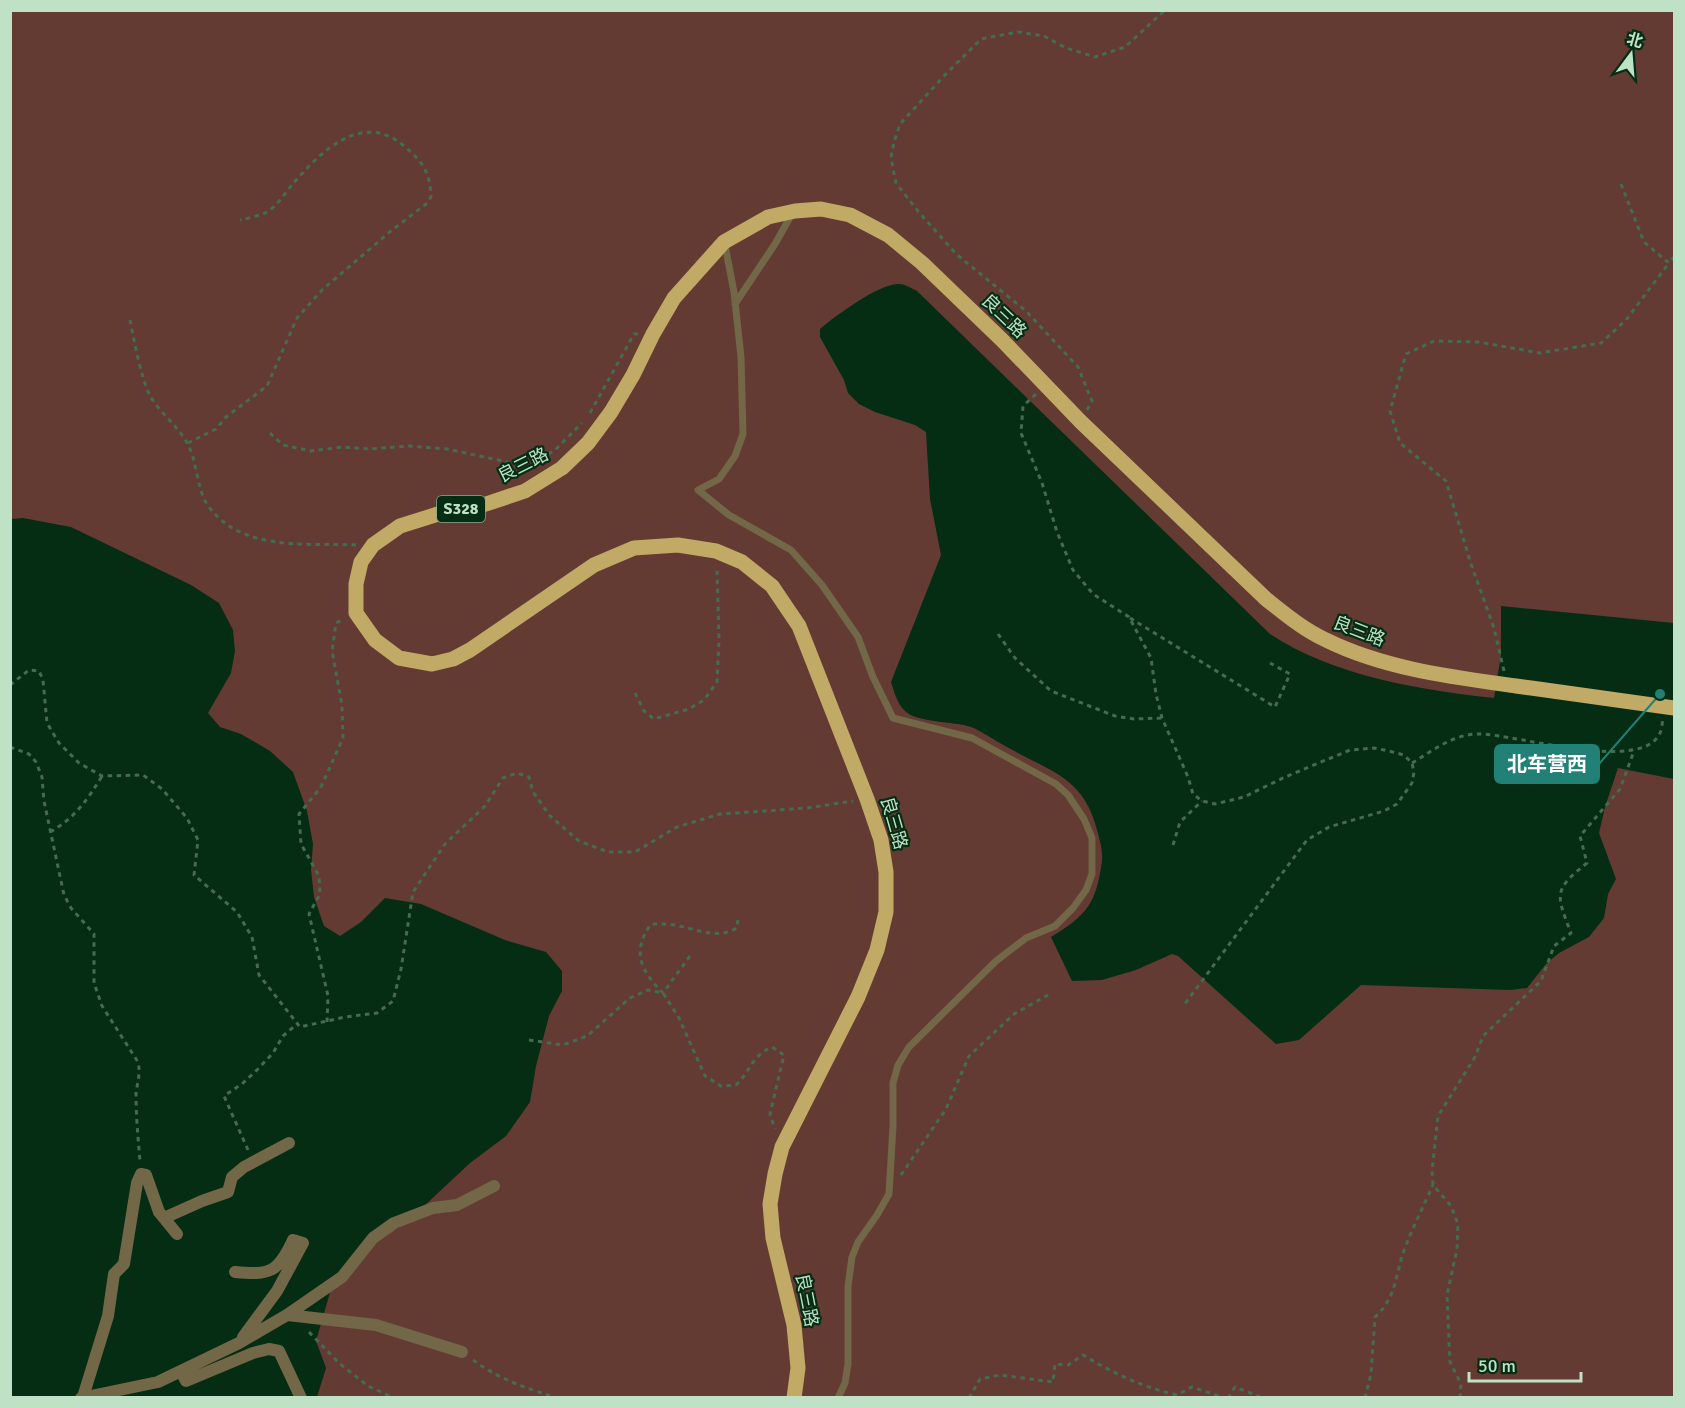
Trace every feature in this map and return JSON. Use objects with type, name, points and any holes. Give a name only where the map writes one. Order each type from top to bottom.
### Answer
[{"type":"main road","name":"良三路","points":[[794,1398],[798,1368],[794,1325],[773,1239],[770,1204],[775,1174],[783,1148],[858,997],[877,950],[886,912],[886,872],[881,840],[799,626],[772,586],[742,562],[716,551],[678,545],[634,548],[594,565],[470,650],[453,659],[432,664],[399,658],[375,640],[356,613],[356,584],[361,562],[373,545],[399,526],[438,513],[483,505],[525,490],[562,468],[588,443],[611,412],[633,375],[652,334],[675,298],[724,242],[768,217],[795,210],[821,209],[850,215],[888,235],[930,271],[1081,422],[1266,599],[1293,621],[1325,640],[1363,655],[1446,676],[1670,707]]},
{"type":"street","points":[[164,1218],[228,1192],[232,1177],[289,1143]]},
{"type":"street","points":[[177,1234],[159,1212],[146,1175],[141,1174],[137,1183],[124,1264],[114,1274],[108,1316],[82,1397],[158,1382],[238,1343],[287,1315],[342,1277],[373,1238],[394,1224],[433,1208],[457,1205],[494,1186]]},
{"type":"street","points":[[235,1272],[259,1274],[272,1270],[284,1260],[293,1240],[303,1243],[277,1291],[238,1343]]},
{"type":"street","points":[[287,1315],[376,1325],[462,1352]]},
{"type":"street","points":[[181,1371],[186,1381],[253,1353],[269,1349],[279,1352],[302,1398]]},
{"type":"lane","points":[[735,304],[795,210]]},
{"type":"lane","points":[[724,242],[735,304],[741,357],[742,434],[735,456],[719,479],[698,490],[729,515],[791,550],[822,585],[858,637],[873,677],[893,718],[972,738],[1056,784],[1068,795],[1084,819],[1092,838],[1092,874],[1086,890],[1073,908],[1055,926],[1026,938],[996,961],[909,1047],[898,1065],[892,1083],[893,1126],[889,1194],[858,1242],[852,1257],[848,1286],[848,1364],[838,1398]]},
{"type":"path","points":[[1081,422],[1092,401],[1078,367],[1026,310],[956,254],[916,210],[896,183],[891,158],[894,142],[900,124],[944,75],[981,39],[1017,32],[1044,36],[1066,48],[1095,57],[1125,47],[1165,10]]},
{"type":"path","points":[[188,443],[216,429],[226,417],[267,386],[297,318],[322,290],[426,204],[431,197],[430,179],[420,159],[396,140],[374,132],[355,133],[335,143],[303,172],[268,212],[240,220]]},
{"type":"path","points":[[1621,184],[1644,242],[1669,264]]},
{"type":"path","points":[[1507,684],[1494,628],[1471,564],[1446,481],[1400,443],[1390,411],[1406,354],[1434,341],[1479,342],[1540,353],[1601,343],[1626,320],[1674,257]]},
{"type":"path","points":[[130,320],[135,346],[150,395],[188,443],[206,503],[231,528],[254,538],[315,544],[373,545]]},
{"type":"path","points":[[270,433],[283,445],[311,451],[343,447],[369,449],[409,446],[447,449],[521,465],[554,451],[587,418],[634,334],[652,334]]},
{"type":"path","points":[[1045,384],[1023,406],[1021,433],[1042,483],[1057,532],[1073,570],[1093,594],[1275,707],[1290,675],[1270,663]]},
{"type":"path","points":[[635,693],[644,711],[654,719],[689,709],[704,700],[717,682],[719,640],[716,551]]},
{"type":"path","points":[[327,1022],[328,996],[309,914],[320,894],[319,876],[301,844],[299,813],[321,787],[343,738],[342,705],[332,651],[336,623],[356,613]]},
{"type":"path","points":[[1128,617],[1151,658],[1162,718],[1193,794],[1202,801],[1215,804],[1244,797],[1350,750],[1374,748],[1404,755],[1412,763],[1414,772],[1412,783],[1397,804],[1384,811],[1329,827],[1307,840],[1222,951],[1184,1005]]},
{"type":"path","points":[[998,634],[1015,658],[1051,691],[1115,716],[1134,719],[1162,718]]},
{"type":"path","points":[[10,685],[29,670],[39,671],[44,680],[47,723],[59,743],[79,763],[102,776],[143,775],[162,789],[187,818],[198,840],[194,874],[237,912],[252,937],[258,975],[300,1027],[377,1013],[393,1002],[401,969],[413,892],[445,844],[485,806],[503,778],[517,773],[529,777],[533,792],[550,816],[579,841],[608,852],[635,852],[677,827],[720,814],[807,808],[867,799]]},
{"type":"path","points":[[1412,763],[1451,739],[1479,734],[1606,752],[1634,751],[1649,745],[1660,734],[1670,707]]},
{"type":"path","points":[[10,747],[29,754],[36,762],[42,777],[50,832],[64,895],[71,908],[88,924],[94,934],[94,983],[102,1006],[138,1062],[140,1071],[136,1091],[141,1174]]},
{"type":"path","points":[[1365,1398],[1371,1374],[1375,1317],[1386,1307],[1405,1247],[1433,1185],[1432,1171],[1438,1116],[1475,1057],[1483,1036],[1541,981],[1554,946],[1571,933],[1559,902],[1565,881],[1587,863],[1580,836],[1620,789],[1634,751]]},
{"type":"path","points":[[50,832],[65,824],[84,805],[102,776]]},
{"type":"path","points":[[1173,845],[1180,822],[1202,801]]},
{"type":"path","points":[[738,919],[737,928],[728,933],[709,934],[673,925],[651,924],[641,938],[642,964],[648,978],[663,993],[679,1018],[705,1076],[721,1086],[736,1085],[761,1052],[772,1047],[784,1055],[770,1114],[783,1148]]},
{"type":"path","points":[[663,993],[690,956]]},
{"type":"path","points":[[529,1040],[563,1045],[587,1036],[630,998],[648,990],[663,993]]},
{"type":"path","points":[[889,1194],[946,1109],[969,1056],[1014,1014],[1048,995]]},
{"type":"path","points":[[255,1162],[224,1096],[258,1069],[273,1053],[283,1035],[297,1024]]},
{"type":"path","points":[[1433,1185],[1451,1206],[1458,1224],[1457,1249],[1447,1295],[1450,1362],[1461,1384],[1460,1398]]},
{"type":"path","points":[[287,1315],[305,1328],[339,1363],[368,1386],[394,1398]]},
{"type":"path","points":[[462,1352],[508,1382],[558,1398]]},
{"type":"path","points":[[969,1398],[981,1379],[1000,1375],[1053,1382],[1055,1364],[1068,1365],[1083,1355],[1131,1381],[1155,1390],[1177,1395],[1192,1388],[1226,1398],[1235,1387],[1263,1398]]},
{"type":"shaded area","points":[[11,11],[1674,11],[1674,623],[1501,606],[1501,655],[1494,698],[1437,691],[1349,671],[1321,661],[1270,634],[917,291],[906,285],[891,285],[858,301],[820,329],[820,337],[844,380],[848,393],[859,404],[875,412],[915,425],[926,432],[930,499],[941,555],[891,682],[900,705],[905,711],[918,718],[976,729],[1051,770],[1074,787],[1091,812],[1102,853],[1097,888],[1088,907],[1081,915],[1051,937],[1072,981],[1102,980],[1136,970],[1172,954],[1178,956],[1276,1044],[1299,1040],[1361,985],[1510,990],[1527,988],[1546,964],[1559,953],[1589,937],[1604,918],[1608,894],[1616,879],[1599,833],[1618,768],[1674,779],[1674,1397],[317,1397],[326,1368],[316,1341],[333,1282],[360,1250],[407,1222],[470,1163],[506,1136],[530,1102],[536,1066],[549,1016],[562,991],[562,971],[546,952],[505,940],[421,904],[385,898],[361,922],[340,936],[324,926],[314,897],[311,870],[313,844],[307,811],[293,772],[270,751],[241,734],[220,727],[208,713],[231,673],[235,651],[233,630],[219,603],[191,585],[71,527],[23,518],[11,519]]},
{"type":"place","name":"北车营西","points":[[1660,694]]}]
